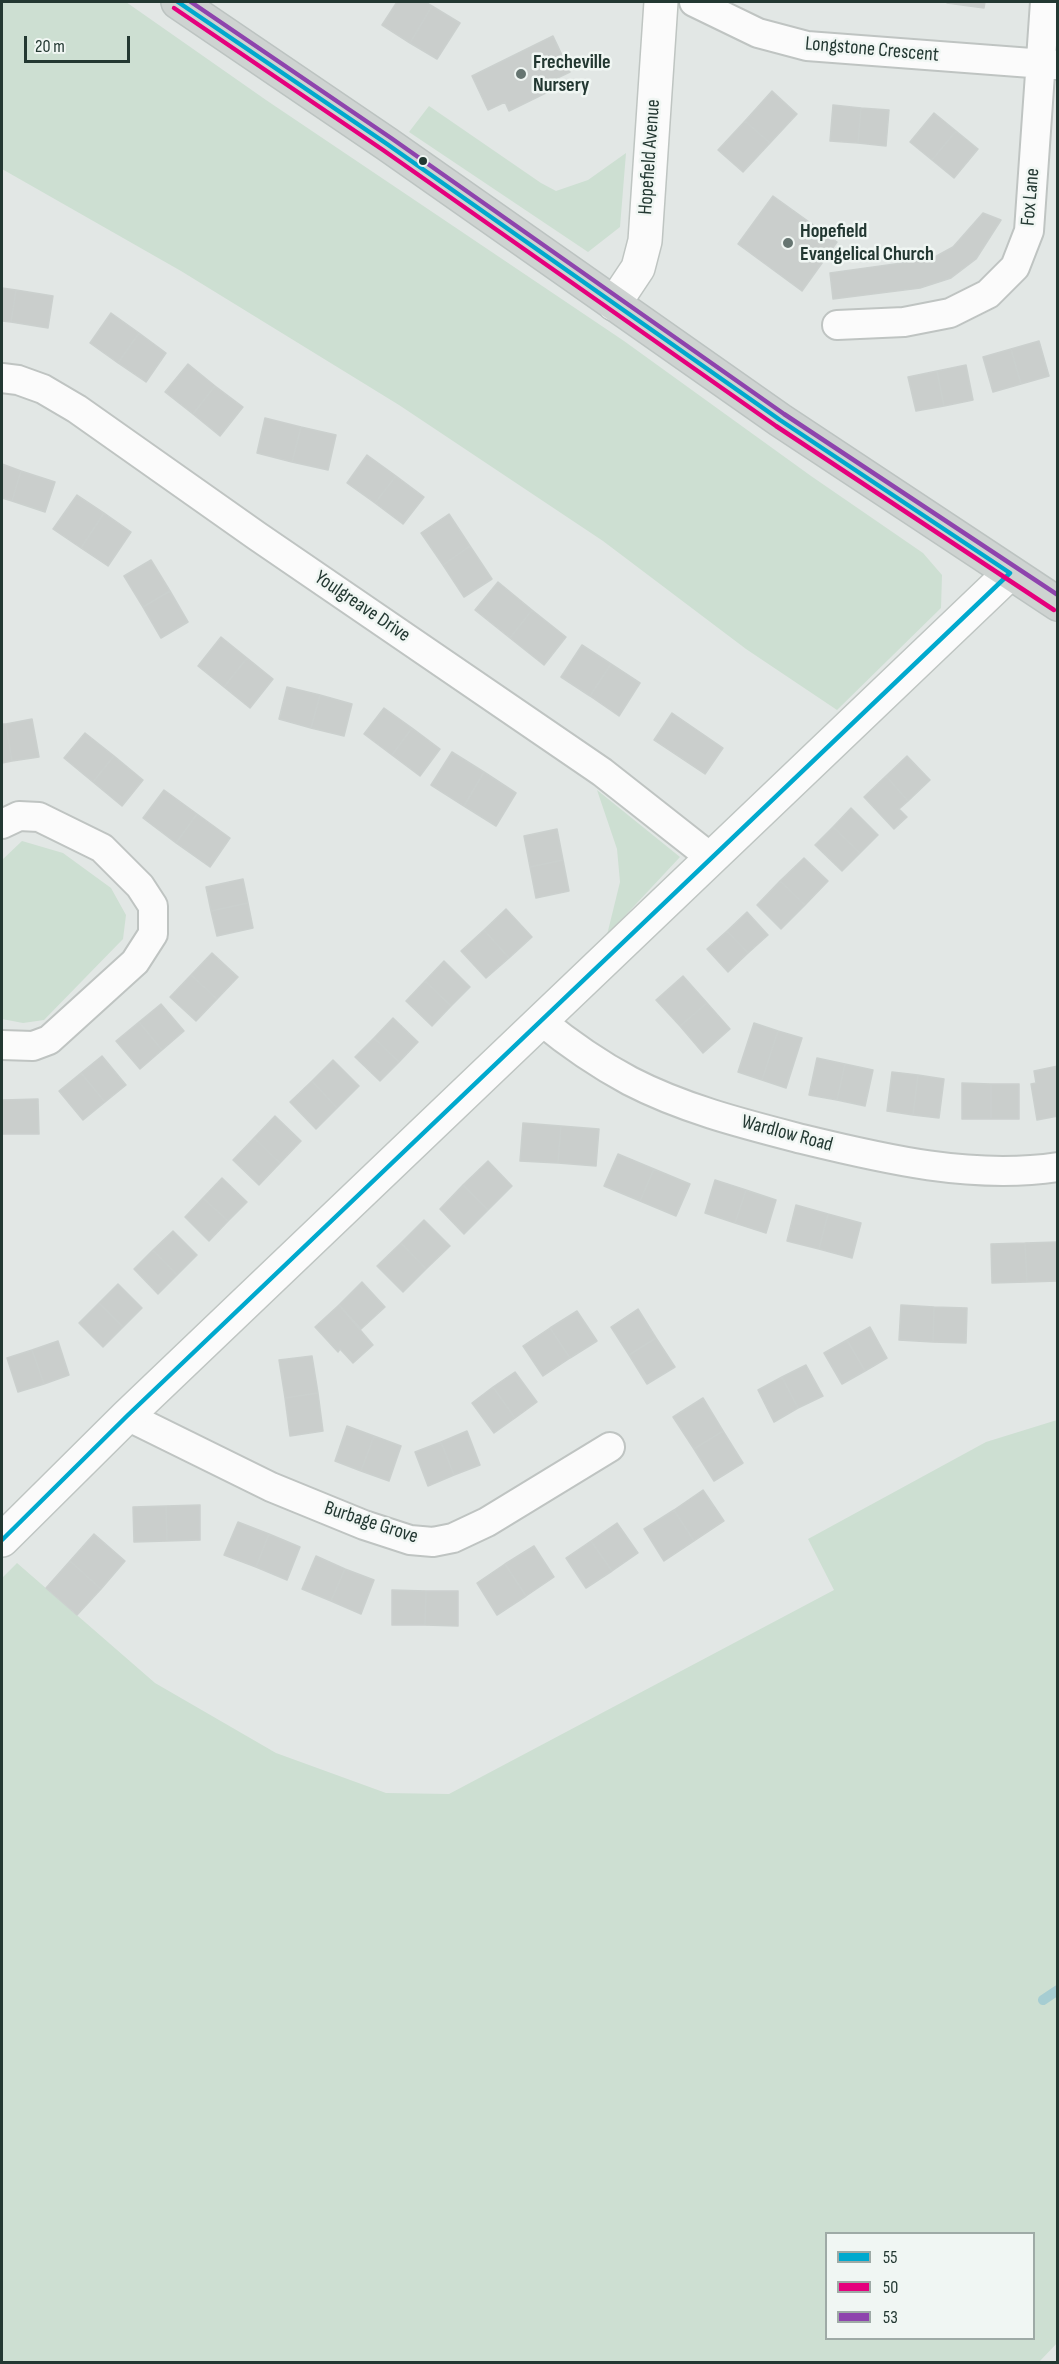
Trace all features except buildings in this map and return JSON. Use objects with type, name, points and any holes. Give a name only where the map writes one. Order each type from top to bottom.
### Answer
[{"type":"main road","points":[[178,2],[387,144],[780,420],[1058,604]]},
{"type":"street","name":"Hopefield Avenue","points":[[614,304],[638,268],[645,241],[661,2]]},
{"type":"street","name":"Longstone Crescent","points":[[694,2],[758,33],[807,46],[859,52],[1049,64]]},
{"type":"street","name":"Fox Lane","points":[[837,325],[904,322],[950,313],[988,294],[1015,267],[1029,231],[1049,64],[1045,2]]},
{"type":"street","name":"Youlgreave Drive","points":[[2,378],[18,380],[43,389],[77,409],[602,772],[710,857]]},
{"type":"street","points":[[2,1540],[127,1416],[1010,573]]},
{"type":"street","points":[[2,824],[19,816],[39,817],[102,848],[140,885],[153,906],[153,934],[135,962],[49,1040],[33,1046],[2,1045]]},
{"type":"street","name":"Wardlow Road","points":[[540,1020],[571,1046],[631,1081],[702,1111],[765,1129],[861,1154],[948,1168],[1027,1172],[1058,1167]]},
{"type":"street","name":"Burbage Grove","points":[[127,1416],[271,1487],[364,1525],[410,1540],[433,1542],[453,1538],[487,1522],[610,1447]]},
{"type":"green space","points":[[2,2],[126,2],[266,100],[624,341],[811,476],[923,553],[942,575],[941,608],[837,710],[746,649],[603,541],[399,405],[181,271],[2,169]]},
{"type":"green space","points":[[429,106],[556,191],[588,180],[626,153],[620,227],[588,252],[409,132]]},
{"type":"green space","points":[[597,790],[680,857],[607,935],[620,882],[617,849]]},
{"type":"green space","points":[[22,841],[63,853],[111,888],[126,915],[123,939],[44,1020],[23,1023],[2,1019],[2,860]]},
{"type":"green space","points":[[1057,1420],[1058,2342],[1039,2362],[2,2362],[2,1578],[17,1563],[155,1683],[276,1753],[386,1793],[449,1794],[834,1590],[808,1539],[986,1442]]},
{"type":"waterway","points":[[1043,2000],[1058,1990]]},
{"type":"transit line","name":"55","points":[[2,1540],[127,1416],[1010,573],[780,420],[387,144],[178,2]]},
{"type":"transit line","name":"53","points":[[191,2],[391,138],[784,414],[1058,595]]},
{"type":"transit line","name":"50","points":[[174,8],[383,150],[776,426],[1054,610]]},
{"type":"place","name":"Frecheville Nursery","points":[[521,74]]},
{"type":"place","name":"Hopefield Evangelical Church","points":[[788,243]]}]
